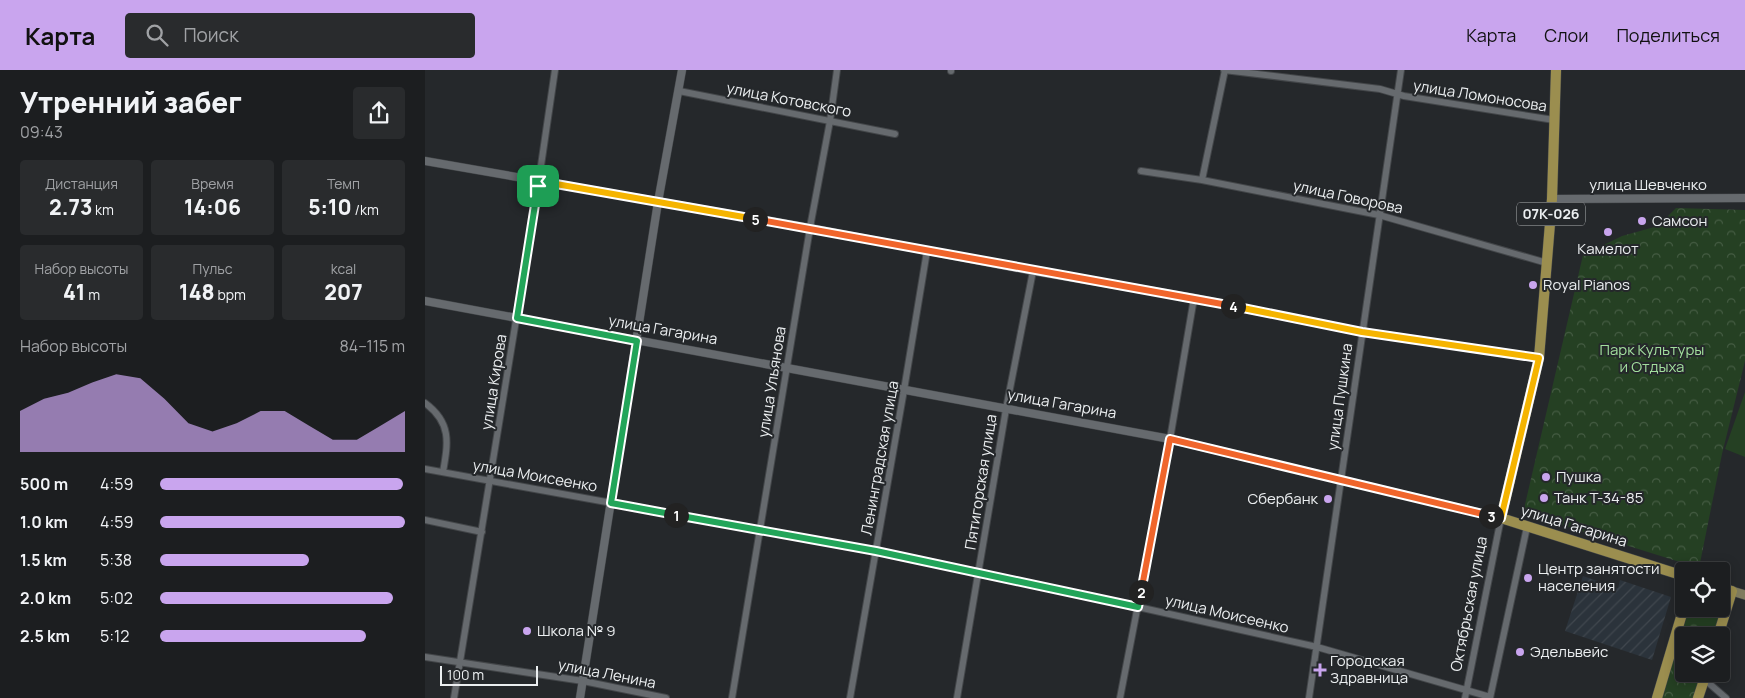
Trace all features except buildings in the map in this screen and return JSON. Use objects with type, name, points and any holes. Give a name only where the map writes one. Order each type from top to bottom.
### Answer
[{"type":"main road","name":"Октябрьская улица","points":[[1501,518],[1539,358],[1551,199],[1556,70]]},
{"type":"main road","name":"улица Гагарина","points":[[1501,518],[1675,573]]},
{"type":"main road","points":[[1721,627],[1732,591],[1745,595]]},
{"type":"main road","points":[[1657,698],[1681,617]]},
{"type":"main road","points":[[1698,698],[1703,682]]},
{"type":"street","name":"улица Кирова","points":[[454,698],[517,318],[555,70]]},
{"type":"street","points":[[580,698],[658,202],[682,70]]},
{"type":"street","name":"улица Ульянова","points":[[732,698],[810,228],[830,121],[837,70]]},
{"type":"street","points":[[1202,180],[1225,70]]},
{"type":"street","name":"улица Ломоносова","points":[[1225,70],[1380,89],[1397,94],[1555,120]]},
{"type":"street","name":"улица Пушкина","points":[[1309,698],[1401,70]]},
{"type":"street","name":"улица Котовского","points":[[679,91],[895,134]]},
{"type":"street","points":[[425,161],[810,228],[1033,271],[1194,298],[1362,332],[1539,358]]},
{"type":"street","name":"улица Говорова","points":[[1141,172],[1202,180],[1379,215],[1547,263]]},
{"type":"street","name":"улица Шевченко","points":[[1551,199],[1745,198]]},
{"type":"street","name":"Ленинградская улица","points":[[849,698],[927,251]]},
{"type":"street","name":"Пятигорская улица","points":[[957,698],[1006,408],[1033,271]]},
{"type":"street","points":[[1121,698],[1170,439],[1194,298]]},
{"type":"street","name":"улица Гагарина","points":[[425,301],[1170,439],[1501,518]]},
{"type":"street","points":[[425,403],[431,407],[447,430],[448,446],[443,472]]},
{"type":"street","name":"улица Моисеенко","points":[[425,469],[876,551],[1138,607],[1317,647],[1490,697]]},
{"type":"street","name":"Октябрьская улица","points":[[1465,698],[1501,518]]},
{"type":"street","points":[[425,520],[481,532]]},
{"type":"street","points":[[1490,697],[1527,527]]},
{"type":"street","name":"улица Ленина","points":[[425,657],[583,681],[666,698]]},
{"type":"street","points":[[1711,682],[1726,698]]},
{"type":"shaded area","points":[[1583,576],[1618,588],[1620,580],[1671,597],[1652,660],[1565,631]]},
{"type":"green space","name":"Парк Культуры и Отдыха","points":[[1676,208],[1745,210],[1745,361],[1722,454],[1700,562],[1680,562],[1523,513],[1583,255],[1622,236],[1658,226]]},
{"type":"green space","points":[[1745,392],[1745,457],[1725,449]]},
{"type":"green space","points":[[1687,617],[1720,617],[1717,627],[1684,627]]},
{"type":"green space","points":[[1675,655],[1675,682],[1699,682],[1694,698],[1662,698]]},
{"type":"place","name":"Самсон","points":[[1642,221]]},
{"type":"place","name":"Камелот","points":[[1608,232]]},
{"type":"place","name":"Royal Pianos","points":[[1533,285]]},
{"type":"place","name":"Пушка","points":[[1546,477]]},
{"type":"place","name":"Танк Т-34-85","points":[[1544,498]]},
{"type":"place","name":"Сбербанк","points":[[1328,499]]},
{"type":"place","name":"Центр занятости населения","points":[[1528,578]]},
{"type":"place","name":"Школа № 9","points":[[527,631]]},
{"type":"place","name":"Эдельвейс","points":[[1520,652]]},
{"type":"place","name":"Городская Здравница","points":[[1320,670]]},
{"type":"route","points":[[539,181],[598,191],[810,228],[1033,271],[1194,298],[1362,332],[1539,358],[1501,518],[1170,439],[1138,607],[876,551],[611,503],[637,341],[517,318],[538,186],[539,181]]}]
